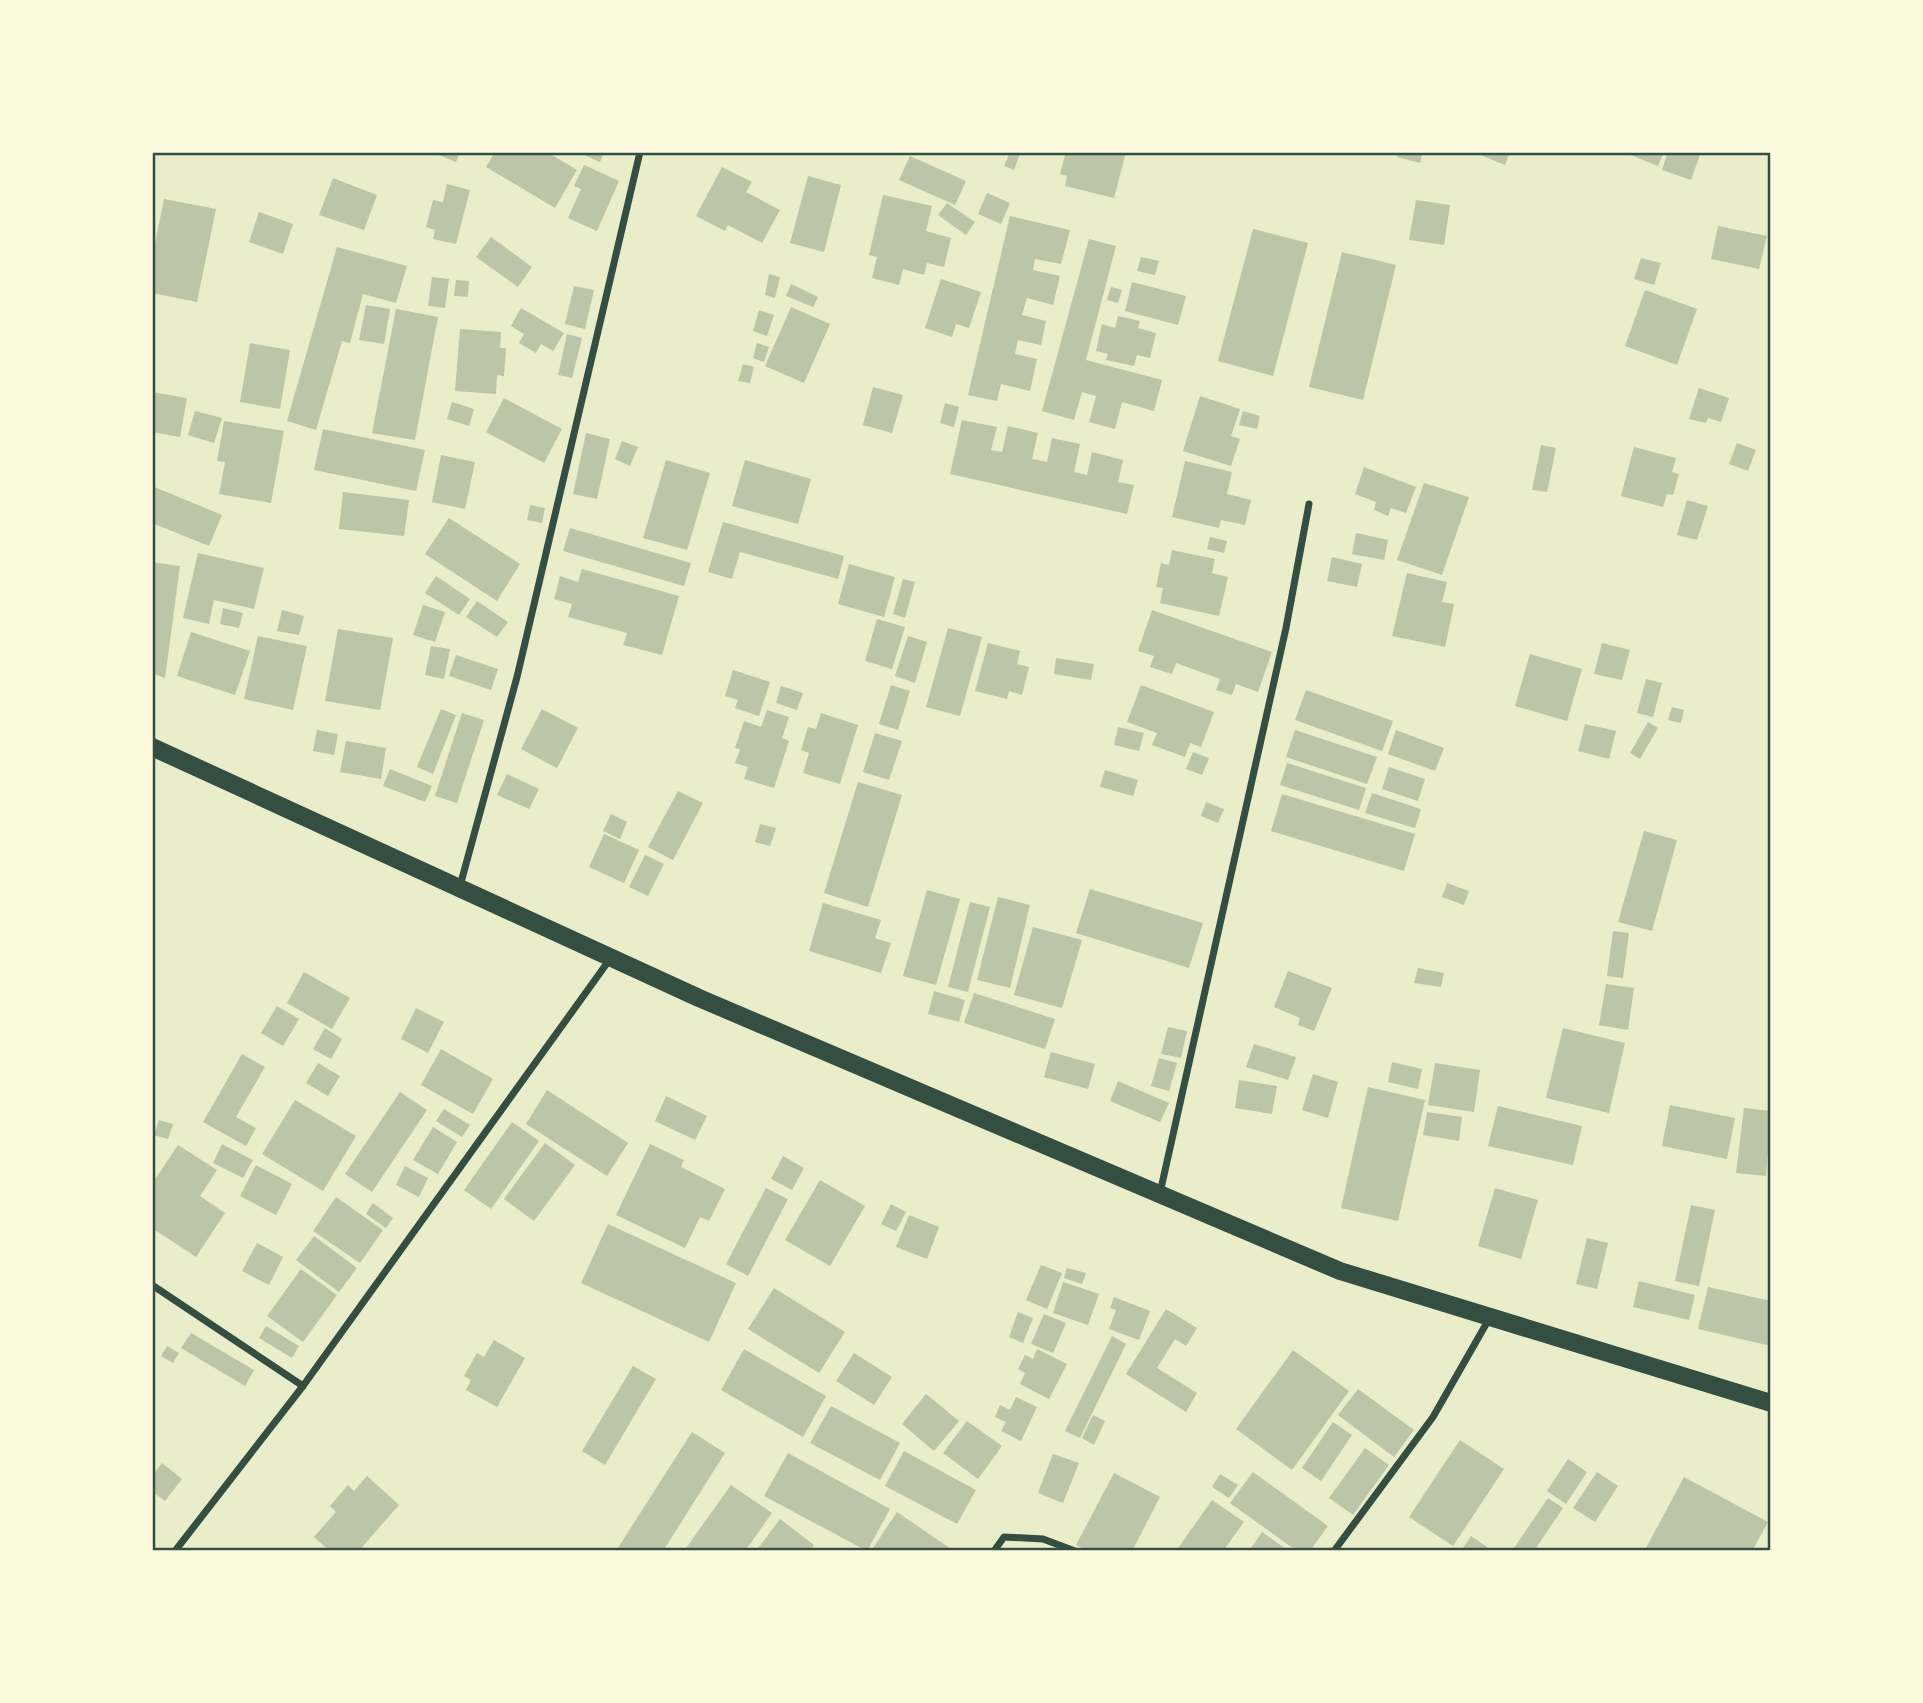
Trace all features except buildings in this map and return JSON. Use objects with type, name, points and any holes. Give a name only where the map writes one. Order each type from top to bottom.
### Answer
[{"type":"main road","points":[[152,747],[611,958],[1340,1271],[1771,1403]]},
{"type":"street","points":[[460,887],[517,677],[640,152]]},
{"type":"street","points":[[1160,1193],[1286,628],[1309,504]]},
{"type":"street","points":[[175,1551],[303,1386],[611,958]]},
{"type":"street","points":[[152,1285],[303,1386]]},
{"type":"street","points":[[1334,1551],[1433,1417],[1490,1318]]},
{"type":"street","points":[[994,1551],[1004,1537],[1043,1539],[1076,1551]]}]
